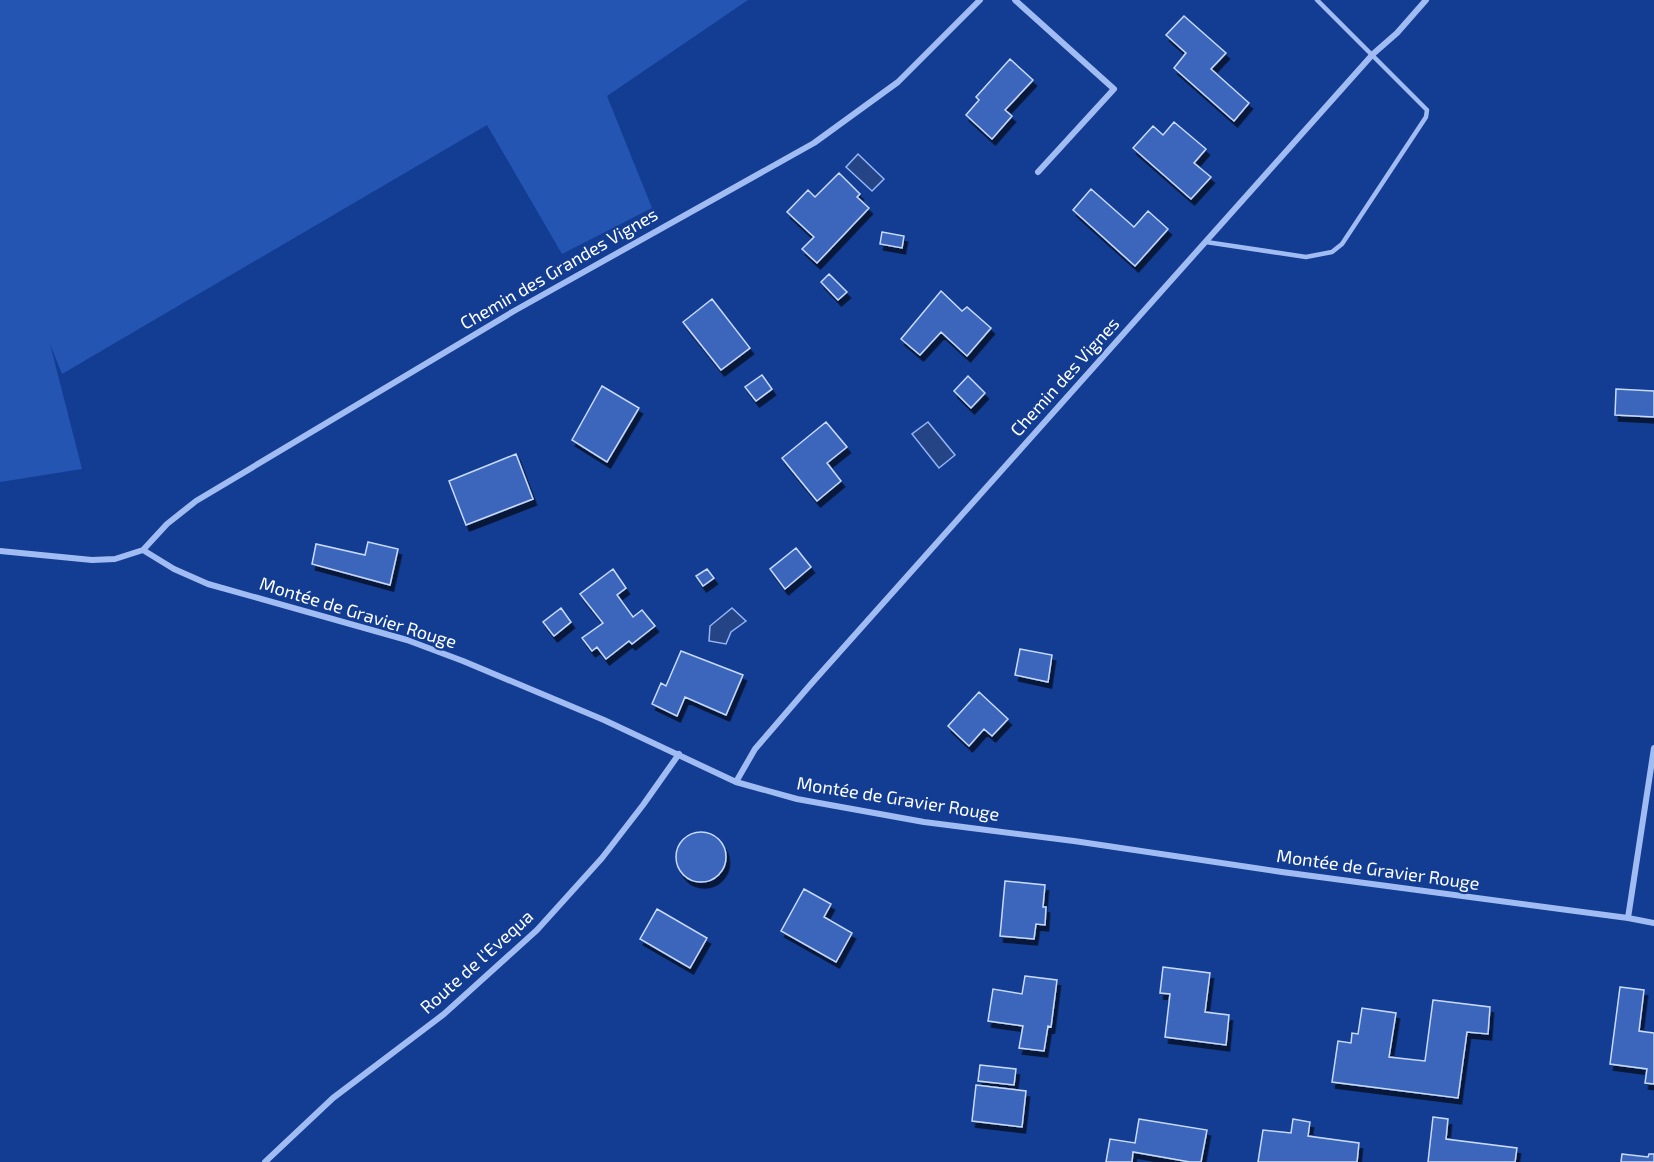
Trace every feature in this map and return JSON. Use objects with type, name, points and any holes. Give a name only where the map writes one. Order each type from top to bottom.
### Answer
[{"type":"street","name":"Chemin des Grandes Vignes","points":[[143,550],[167,524],[196,501],[514,311],[814,143],[898,82],[980,0]]},
{"type":"street","points":[[1015,0],[1114,90],[1038,172]]},
{"type":"street","name":"Chemin des Vignes","points":[[736,782],[755,749],[1373,54],[1397,33],[1426,0]]},
{"type":"street","points":[[0,551],[92,560],[115,559],[143,550]]},
{"type":"street","name":"Montée de Gravier Rouge","points":[[143,550],[174,569],[208,584],[407,640],[463,661],[604,720],[736,782],[796,799],[924,822],[1654,923]]},
{"type":"street","points":[[1628,918],[1654,748]]},
{"type":"street","name":"Route de l'Evequa","points":[[265,1162],[333,1098],[444,1014],[537,930],[602,858],[643,805],[678,754]]},
{"type":"lane","points":[[1206,242],[1306,257],[1332,252],[1342,244],[1426,117],[1427,110],[1317,0]]},
{"type":"shaded area","points":[[0,0],[748,0],[607,96],[652,208],[562,254],[487,125],[62,374],[50,344],[82,469],[0,482]]},
{"type":"shaded area","points":[[858,154],[884,179],[872,191],[846,167]]},
{"type":"shaded area","points":[[928,422],[955,455],[939,468],[912,434]]},
{"type":"shaded area","points":[[732,608],[746,621],[731,632],[726,644],[709,641],[710,626]]},
{"type":"building","points":[[1184,16],[1226,53],[1211,69],[1249,103],[1234,121],[1174,68],[1186,53],[1166,35]]},
{"type":"building","points":[[1010,59],[1033,80],[1005,110],[1012,116],[992,139],[966,115],[979,100],[976,97]]},
{"type":"building","points":[[1174,122],[1206,149],[1194,163],[1211,177],[1191,199],[1133,148],[1153,126],[1163,135]]},
{"type":"building","points":[[839,173],[860,194],[857,197],[869,208],[817,263],[802,249],[814,237],[787,212],[808,190],[815,197]]},
{"type":"building","points":[[1091,189],[1134,227],[1148,211],[1168,229],[1135,266],[1073,210]]},
{"type":"building","points":[[882,232],[904,236],[902,248],[880,244]]},
{"type":"building","points":[[829,274],[847,292],[838,300],[821,282]]},
{"type":"building","points":[[941,291],[962,311],[967,307],[991,328],[967,356],[941,332],[920,355],[901,339]]},
{"type":"building","points":[[712,299],[750,348],[721,370],[683,322]]},
{"type":"building","points":[[762,375],[772,389],[756,401],[745,387]]},
{"type":"building","points":[[968,376],[985,393],[971,408],[954,391]]},
{"type":"building","points":[[602,386],[639,408],[607,462],[572,440]]},
{"type":"building","points":[[1616,389],[1654,391],[1654,417],[1615,415]]},
{"type":"building","points":[[826,422],[847,447],[827,463],[841,481],[817,501],[782,458]]},
{"type":"building","points":[[516,454],[533,499],[466,525],[449,481]]},
{"type":"building","points":[[368,542],[398,549],[390,585],[312,564],[316,544],[365,555]]},
{"type":"building","points":[[796,548],[811,567],[785,589],[770,569]]},
{"type":"building","points":[[613,569],[626,588],[617,595],[633,617],[642,610],[655,626],[632,644],[629,641],[606,659],[597,647],[592,651],[582,638],[603,623],[580,594]]},
{"type":"building","points":[[707,569],[714,578],[703,586],[696,576]]},
{"type":"building","points":[[561,608],[571,622],[554,636],[543,622]]},
{"type":"building","points":[[1020,649],[1052,655],[1048,682],[1015,675]]},
{"type":"building","points":[[681,651],[743,675],[726,715],[685,697],[677,716],[652,704],[661,683],[666,686]]},
{"type":"building","points":[[979,692],[1008,719],[992,736],[984,729],[969,746],[948,726]]},
{"type":"building","points":[[696,832],[706,832],[719,839],[726,852],[726,862],[719,875],[706,882],[696,882],[687,878],[680,871],[676,862],[676,852],[680,843],[687,836]]},
{"type":"building","points":[[1005,881],[1045,885],[1043,907],[1046,907],[1045,925],[1036,924],[1034,939],[1000,936]]},
{"type":"building","points":[[804,889],[831,904],[824,917],[852,933],[836,962],[781,931]]},
{"type":"building","points":[[657,909],[707,938],[690,968],[640,939]]},
{"type":"building","points":[[1163,967],[1210,973],[1205,1012],[1229,1015],[1226,1045],[1165,1037],[1170,994],[1160,993]]},
{"type":"building","points":[[1025,976],[1057,980],[1051,1027],[1048,1026],[1044,1051],[1019,1048],[1023,1026],[988,1021],[993,989],[1022,994]]},
{"type":"building","points":[[1620,987],[1644,990],[1639,1031],[1654,1033],[1654,1084],[1645,1083],[1647,1069],[1610,1064]]},
{"type":"building","points":[[1433,1000],[1490,1007],[1488,1034],[1467,1032],[1458,1098],[1332,1082],[1338,1041],[1351,1043],[1352,1033],[1358,1034],[1362,1008],[1396,1013],[1389,1057],[1425,1061]]},
{"type":"building","points":[[980,1065],[1016,1069],[1014,1085],[978,1081]]},
{"type":"building","points":[[976,1085],[1026,1091],[1022,1127],[972,1121]]},
{"type":"building","points":[[1433,1117],[1448,1119],[1446,1139],[1517,1148],[1515,1162],[1428,1162]]},
{"type":"building","points":[[1139,1119],[1207,1130],[1201,1162],[1133,1152],[1132,1162],[1106,1162],[1110,1139],[1135,1143]]},
{"type":"building","points":[[1293,1119],[1310,1122],[1308,1136],[1359,1143],[1357,1162],[1258,1162],[1263,1130],[1291,1133]]},
{"type":"building","points":[[1622,1154],[1648,1157],[1649,1154],[1654,1154],[1654,1162],[1621,1162]]}]
